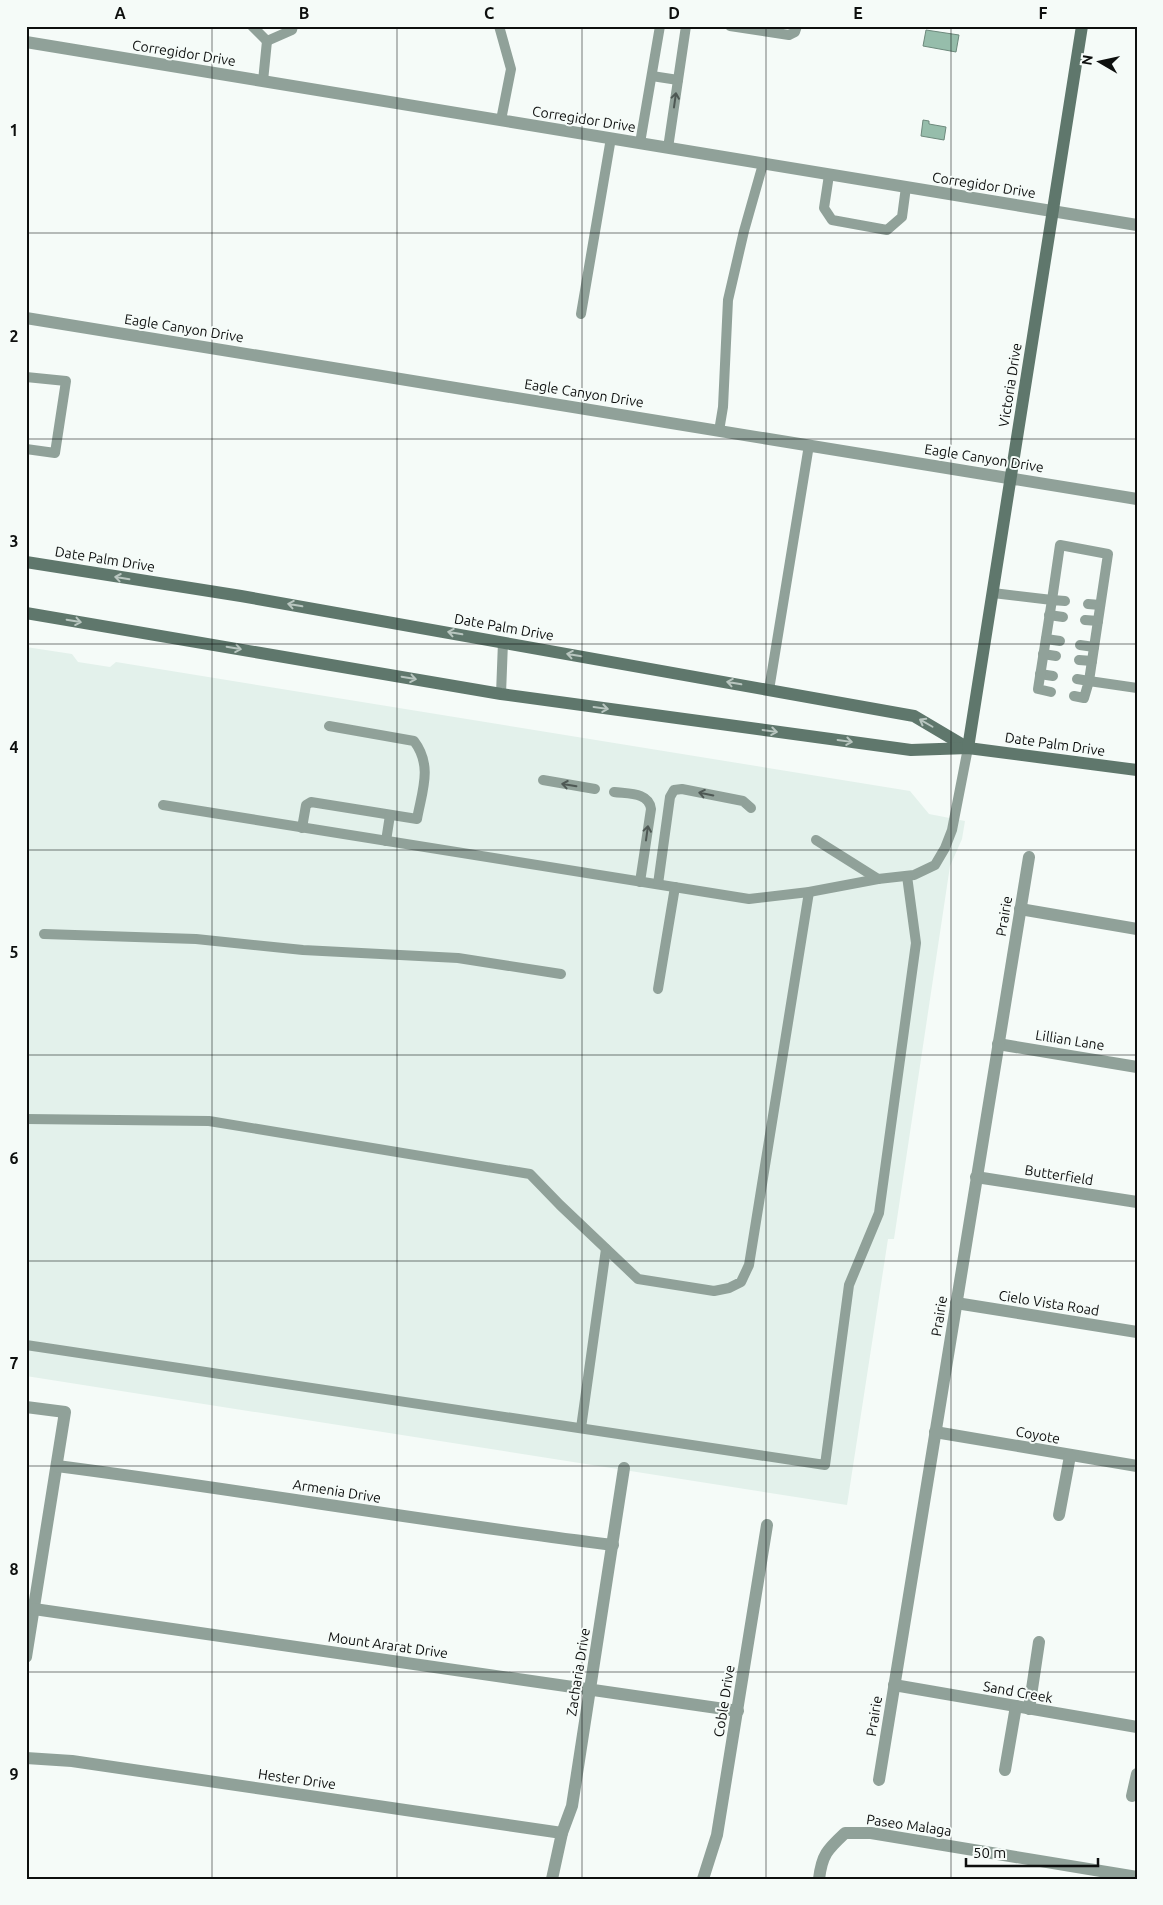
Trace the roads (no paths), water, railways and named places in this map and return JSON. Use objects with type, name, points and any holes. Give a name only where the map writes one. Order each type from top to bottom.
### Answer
[{"type":"main road","name":"Victoria Drive","points":[[968,748],[1082,26]]},
{"type":"main road","name":"Date Palm Drive","points":[[26,562],[232,594],[914,716],[968,748]]},
{"type":"main road","name":"Date Palm Drive","points":[[26,613],[501,694],[911,750],[968,748],[1137,770]]},
{"type":"street","name":"Corregidor Drive","points":[[26,42],[1137,225]]},
{"type":"street","name":"Eagle Canyon Drive","points":[[26,318],[1137,498]]},
{"type":"street","name":"Prairie","points":[[879,1780],[1029,857]]},
{"type":"street","points":[[1020,909],[1137,929]]},
{"type":"street","name":"Lillian Lane","points":[[998,1044],[1137,1067]]},
{"type":"street","name":"Butterfield","points":[[976,1177],[1137,1202]]},
{"type":"street","name":"Cielo Vista Road","points":[[956,1303],[1137,1332]]},
{"type":"street","points":[[26,1407],[65,1412],[26,1657]]},
{"type":"street","name":"Coyote","points":[[935,1432],[1137,1466]]},
{"type":"street","points":[[1059,1515],[1070,1456]]},
{"type":"street","name":"Armenia Drive","points":[[57,1466],[205,1485],[472,1527],[613,1545]]},
{"type":"street","name":"Zacharia Drive","points":[[552,1879],[562,1833],[572,1806],[624,1468]]},
{"type":"street","name":"Coble Drive","points":[[703,1879],[717,1835],[767,1525]]},
{"type":"street","name":"Mount Ararat Drive","points":[[34,1608],[738,1711]]},
{"type":"street","points":[[1029,1709],[1040,1642]]},
{"type":"street","name":"Sand Creek","points":[[894,1686],[1137,1728]]},
{"type":"street","points":[[1006,1770],[1016,1706]]},
{"type":"street","name":"Hester Drive","points":[[26,1758],[72,1762],[562,1833]]},
{"type":"street","points":[[1132,1796],[1137,1774]]},
{"type":"street","name":"Paseo Malaga","points":[[819,1879],[821,1861],[830,1846],[845,1833],[871,1833],[1137,1877]]},
{"type":"lane","points":[[252,26],[267,42]]},
{"type":"lane","points":[[267,42],[292,30],[293,26]]},
{"type":"lane","points":[[499,26],[511,69],[501,120]]},
{"type":"lane","points":[[640,143],[660,26]]},
{"type":"lane","points":[[668,148],[686,26]]},
{"type":"lane","points":[[730,26],[788,35],[795,32],[797,26]]},
{"type":"lane","points":[[262,81],[267,42]]},
{"type":"lane","points":[[652,76],[678,80]]},
{"type":"lane","points":[[581,314],[610,138]]},
{"type":"lane","points":[[719,431],[723,407],[728,300],[762,164]]},
{"type":"lane","points":[[829,175],[824,208],[832,220],[887,230],[902,217],[906,187]]},
{"type":"lane","points":[[26,377],[66,381],[55,453],[26,449]]},
{"type":"lane","points":[[769,690],[809,445]]},
{"type":"lane","points":[[1051,692],[1038,689],[1060,545],[1108,554],[1089,681],[1084,698],[1074,696]]},
{"type":"lane","points":[[993,593],[1065,601]]},
{"type":"lane","points":[[1088,604],[1100,605]]},
{"type":"lane","points":[[1049,615],[1063,617]]},
{"type":"lane","points":[[1085,620],[1098,621]]},
{"type":"lane","points":[[1046,639],[1060,641]]},
{"type":"lane","points":[[501,694],[503,642]]},
{"type":"lane","points":[[1080,645],[1094,647]]},
{"type":"lane","points":[[1043,654],[1056,656]]},
{"type":"lane","points":[[1080,660],[1092,662]]},
{"type":"lane","points":[[1040,674],[1053,676]]},
{"type":"lane","points":[[1076,679],[1137,688]]},
{"type":"lane","points":[[302,828],[306,805],[311,802],[417,819],[425,772],[422,752],[414,741],[329,726]]},
{"type":"lane","points":[[163,805],[749,899],[809,892],[878,879],[914,875],[934,865],[945,848],[952,830],[968,748]]},
{"type":"lane","points":[[543,780],[595,789]]},
{"type":"lane","points":[[658,884],[670,797],[674,790],[682,789],[743,802],[752,808]]},
{"type":"lane","points":[[614,792],[646,797],[650,802],[651,809],[640,882]]},
{"type":"lane","points":[[386,841],[390,815]]},
{"type":"lane","points":[[816,840],[878,879]]},
{"type":"lane","points":[[26,1345],[825,1465],[849,1285],[879,1213],[916,943],[906,876]]},
{"type":"lane","points":[[658,989],[675,887]]},
{"type":"lane","points":[[26,1119],[209,1121],[530,1174],[638,1279],[714,1291],[729,1288],[741,1282],[749,1265],[809,892]]},
{"type":"lane","points":[[44,934],[196,939],[303,950],[458,958],[561,974]]},
{"type":"lane","points":[[581,1428],[606,1249]]}]
